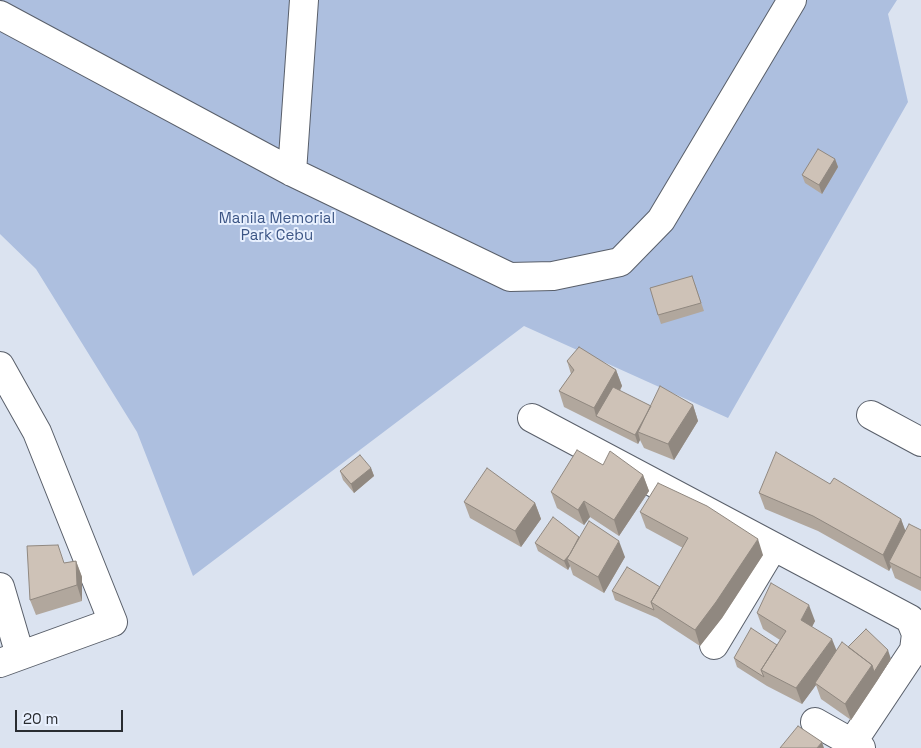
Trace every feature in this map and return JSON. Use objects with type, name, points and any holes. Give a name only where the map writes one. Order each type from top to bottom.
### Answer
[{"type":"street","points":[[292,172],[304,0]]},
{"type":"street","points":[[0,15],[292,172],[510,277],[554,276],[620,262],[661,220],[792,0]]},
{"type":"street","points":[[0,366],[37,432],[113,622],[10,659],[0,587]]},
{"type":"street","points":[[870,416],[921,442]]},
{"type":"street","points":[[532,418],[910,618],[916,634],[914,650],[857,746],[815,722]]},
{"type":"street","points":[[714,645],[773,546]]},
{"type":"green space","name":"Manila Memorial Park Cebu","points":[[0,0],[897,0],[888,14],[908,102],[728,418],[524,326],[193,576],[137,432],[36,269],[0,234]]},
{"type":"building","points":[[818,149],[835,159],[819,185],[802,175]]},
{"type":"building","points":[[692,276],[701,303],[658,315],[650,288]]},
{"type":"building","points":[[579,347],[616,370],[594,408],[559,391],[574,370],[567,361]]},
{"type":"building","points":[[660,386],[693,405],[668,444],[638,432]]},
{"type":"building","points":[[613,387],[651,406],[635,435],[596,416]]},
{"type":"building","points":[[577,450],[603,465],[610,451],[643,475],[614,520],[584,501],[578,510],[551,492]]},
{"type":"building","points":[[776,452],[830,484],[834,478],[901,519],[883,555],[813,516],[759,493]]},
{"type":"building","points":[[360,455],[371,468],[351,484],[340,471]]},
{"type":"building","points":[[487,468],[535,503],[515,531],[464,502]]},
{"type":"building","points":[[658,483],[707,506],[758,539],[695,630],[651,602],[688,538],[640,512]]},
{"type":"building","points":[[553,517],[579,537],[564,561],[535,543]]},
{"type":"building","points":[[589,521],[619,541],[598,577],[567,559]]},
{"type":"building","points":[[909,524],[921,530],[921,578],[889,562]]},
{"type":"building","points":[[58,545],[64,563],[76,561],[77,585],[30,600],[27,546]]},
{"type":"building","points":[[627,567],[660,587],[651,602],[654,610],[612,591]]},
{"type":"building","points":[[771,583],[809,605],[801,620],[832,639],[796,688],[761,670],[786,631],[757,613]]},
{"type":"building","points":[[751,628],[777,645],[761,670],[764,677],[734,658]]},
{"type":"building","points":[[866,629],[888,650],[874,672],[872,665],[848,647]]},
{"type":"building","points":[[842,642],[872,665],[845,704],[815,683]]},
{"type":"building","points":[[798,726],[822,742],[817,748],[780,748]]}]
